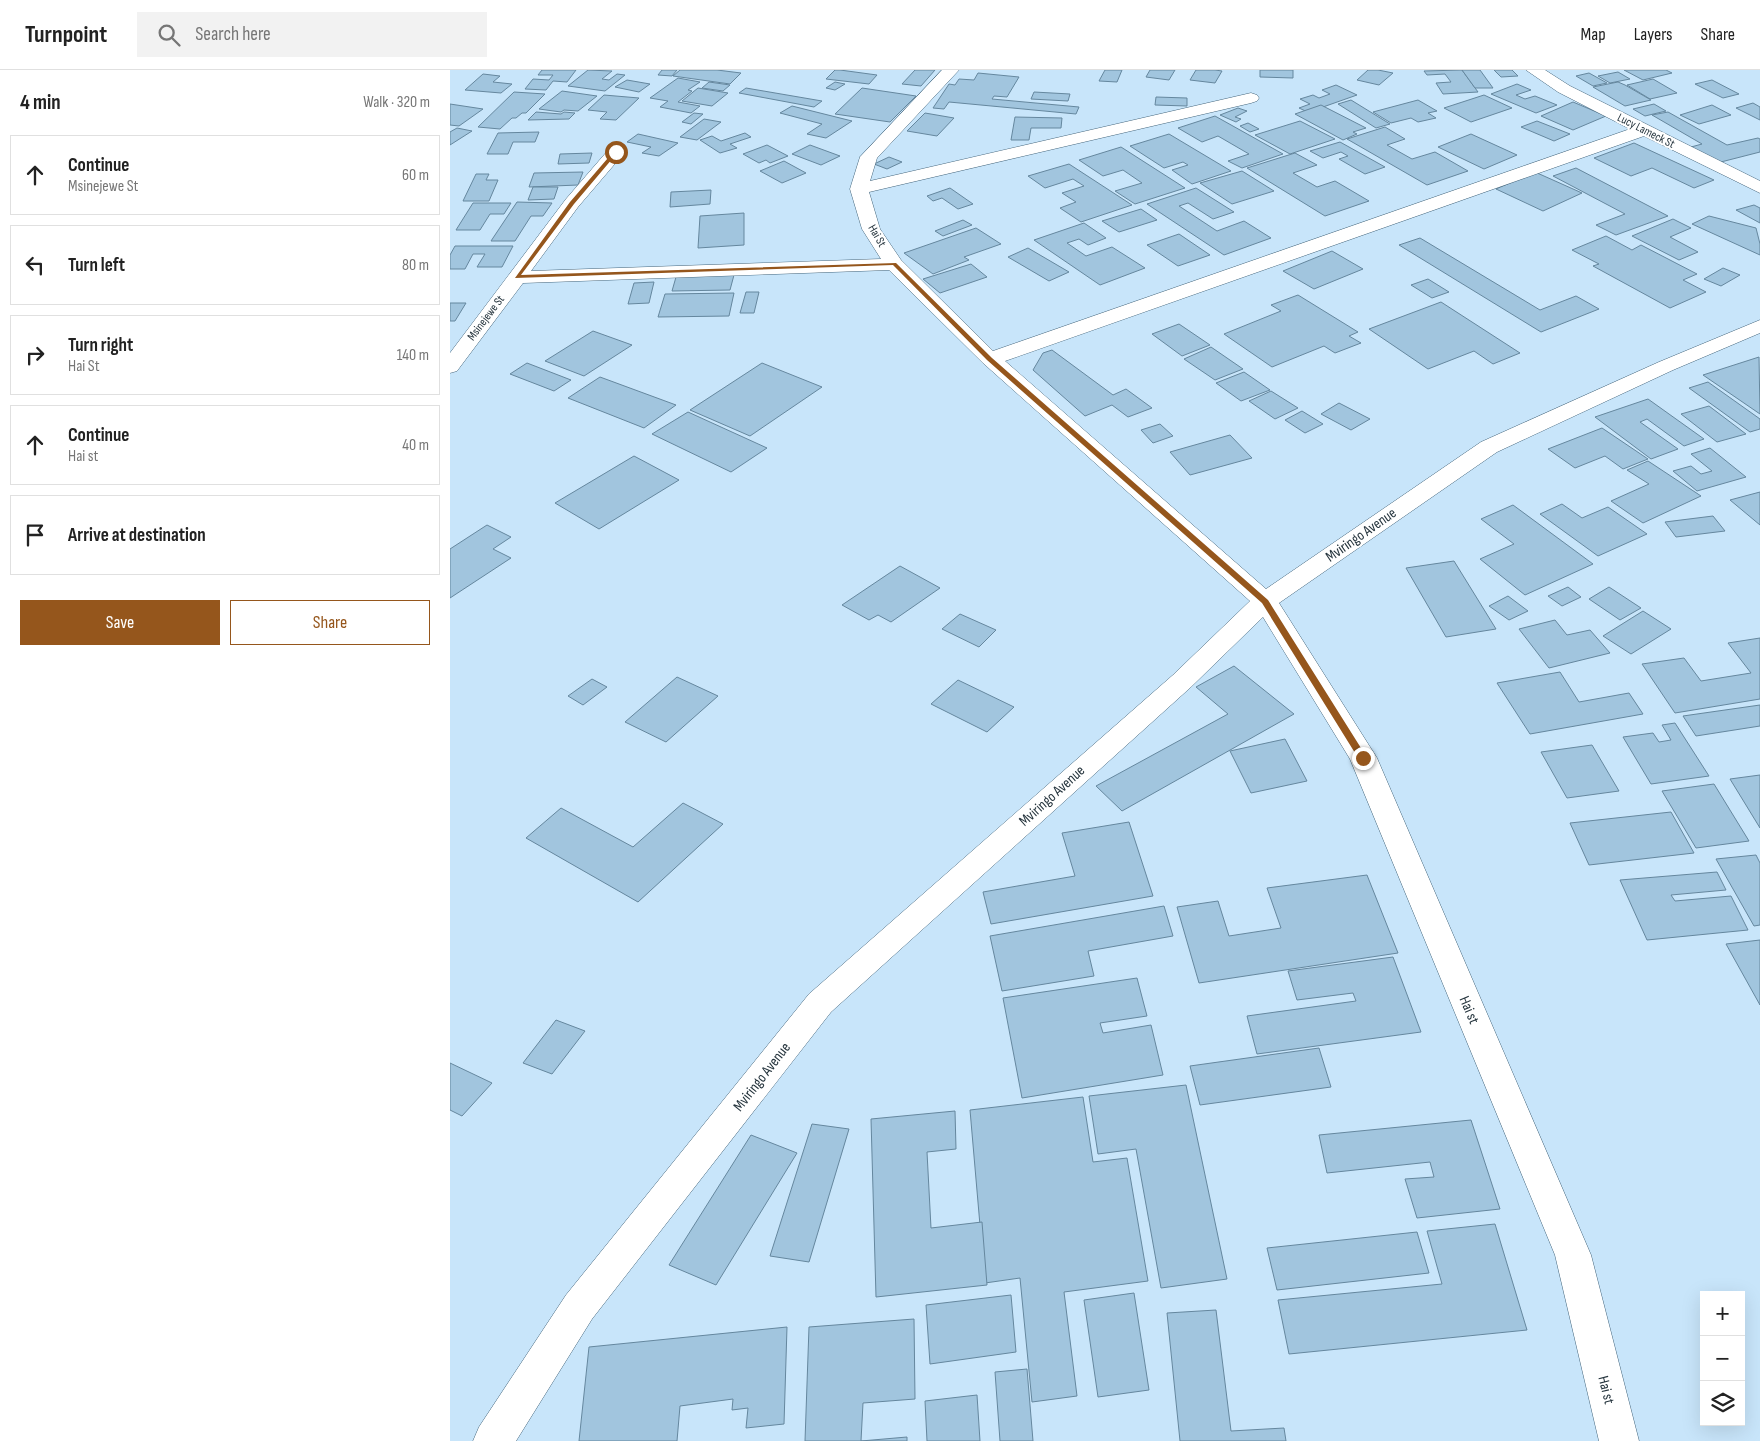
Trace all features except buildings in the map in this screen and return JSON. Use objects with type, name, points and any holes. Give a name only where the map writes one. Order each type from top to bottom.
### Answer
[{"type":"street","points":[[859,189],[869,157],[951,70]]},
{"type":"street","name":"Lucy Lameck St","points":[[1534,70],[1564,89],[1760,188]]},
{"type":"street","points":[[859,189],[1251,98]]},
{"type":"street","points":[[990,359],[1644,130]]},
{"type":"street","name":"Msinejewe St","points":[[450,367],[572,203],[616,152]]},
{"type":"street","name":"Hai St","points":[[859,189],[871,230],[894,264],[990,359],[1265,601]]},
{"type":"street","points":[[517,277],[894,264]]},
{"type":"street","name":"Mviringo Avenue","points":[[493,1441],[579,1307],[820,1004],[1182,681],[1265,601],[1489,446],[1760,326]]},
{"type":"street","name":"Hai st","points":[[1265,601],[1363,758],[1569,1245],[1619,1441]]},
{"type":"route","points":[[616,152],[572,203],[517,277],[894,264],[990,359],[1265,601],[1363,758]]}]
